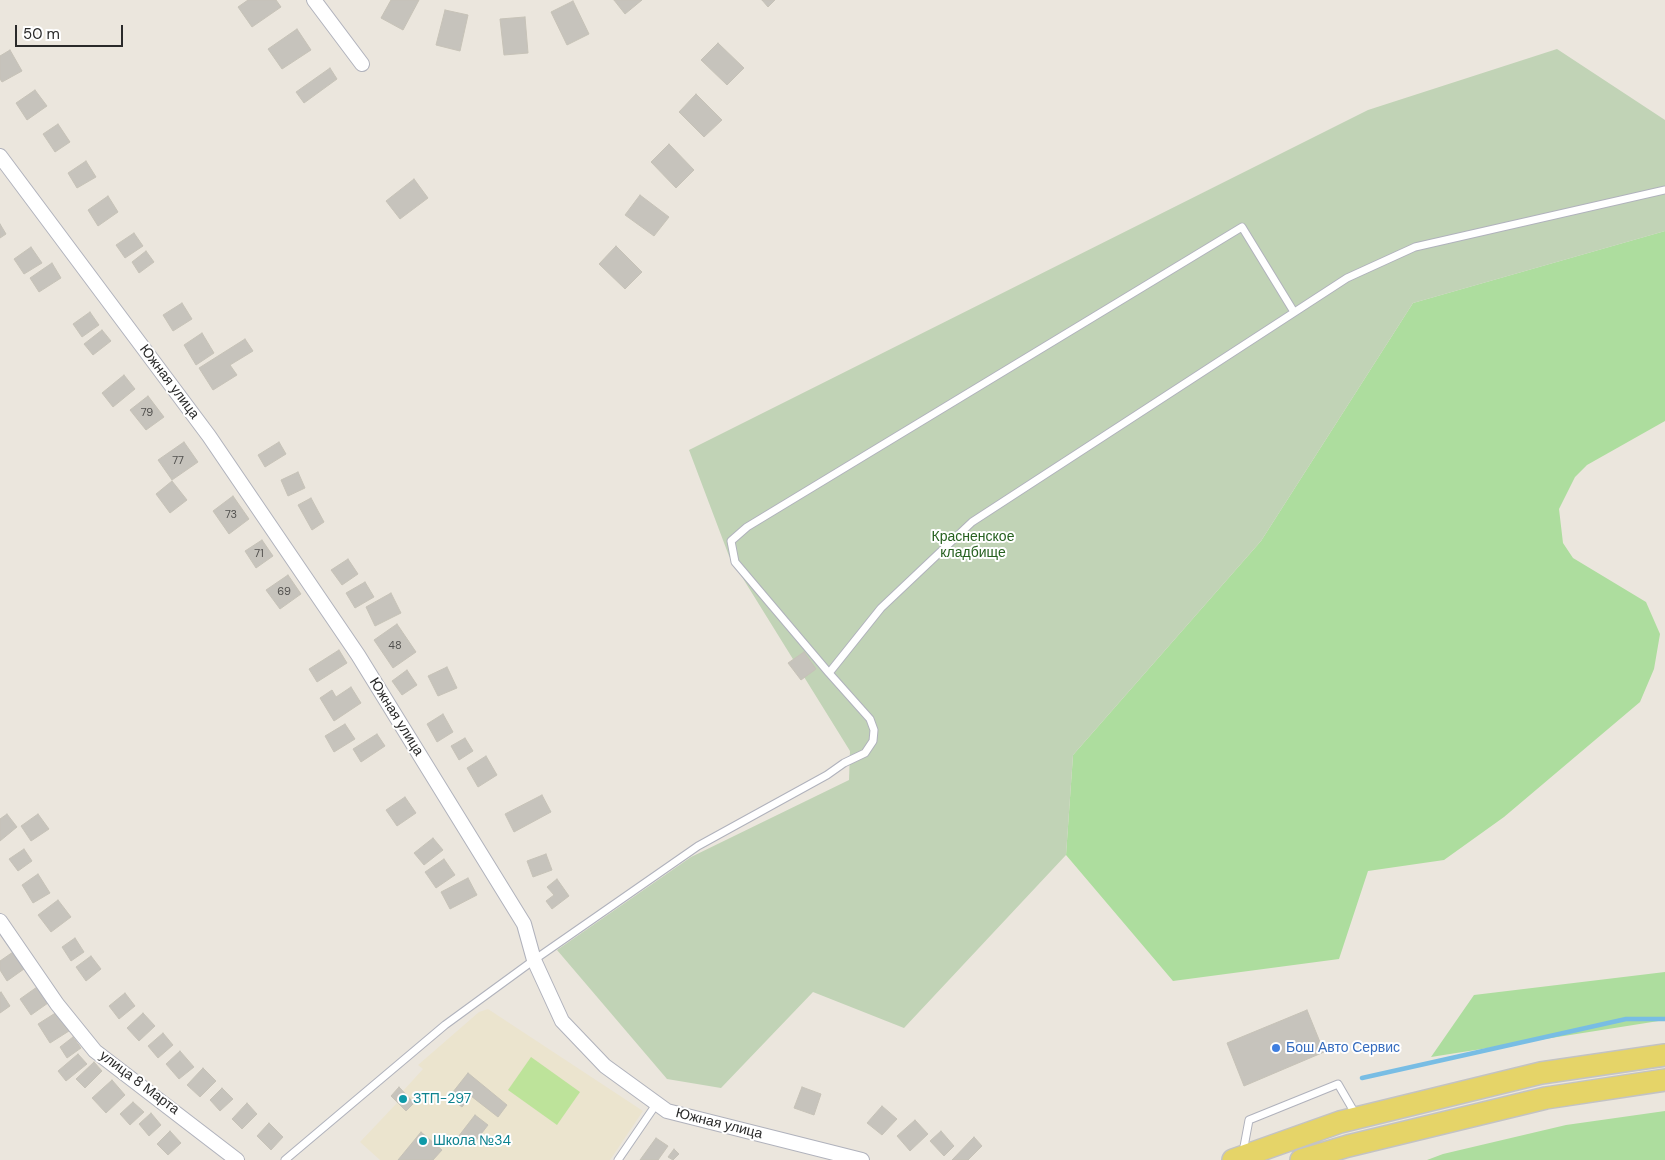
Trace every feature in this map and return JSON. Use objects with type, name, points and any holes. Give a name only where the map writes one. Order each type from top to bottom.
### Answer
[{"type":"main road","points":[[1238,1158],[1357,1118],[1541,1073],[1665,1055]]},
{"type":"main road","points":[[1301,1160],[1348,1146],[1546,1098],[1665,1080]]},
{"type":"street","points":[[314,0],[362,64]]},
{"type":"street","name":"Южная улица","points":[[0,156],[209,436],[358,655],[524,924],[534,960],[562,1020],[605,1066],[668,1111],[862,1160]]},
{"type":"street","name":"улица 8 Марта","points":[[0,921],[57,1004],[95,1051],[237,1160]]},
{"type":"lane","points":[[829,673],[881,608],[972,522],[1347,278],[1415,247],[1665,190]]},
{"type":"lane","points":[[285,1160],[444,1025],[534,960],[698,846],[827,775],[844,762],[865,753],[873,741],[874,730],[870,719],[735,562],[731,541],[747,527],[1242,228],[1294,312]]},
{"type":"lane","points":[[1238,1158],[1249,1120],[1338,1084],[1357,1118]]},
{"type":"lane","points":[[618,1160],[657,1103]]},
{"type":"shaded area","points":[[488,1009],[643,1111],[610,1160],[380,1160],[360,1142],[397,1103],[391,1096],[399,1087],[403,1091],[423,1069],[418,1065],[479,1012]]},
{"type":"green space","name":"Красненское кладбище","points":[[1557,49],[1665,120],[1665,231],[1413,303],[1261,541],[1073,755],[1066,855],[904,1028],[813,992],[721,1088],[667,1079],[557,950],[691,857],[849,780],[850,751],[729,556],[689,450],[1368,110]]},
{"type":"green space","points":[[1665,231],[1665,421],[1587,465],[1575,477],[1559,509],[1563,543],[1573,558],[1646,602],[1660,634],[1654,669],[1640,702],[1504,817],[1444,860],[1368,871],[1339,959],[1173,981],[1066,855],[1073,755],[1261,541],[1413,303]]},
{"type":"green space","points":[[1665,972],[1665,1020],[1431,1057],[1474,995]]},
{"type":"green space","points":[[531,1057],[580,1092],[557,1125],[508,1090]]},
{"type":"green space","points":[[1665,1111],[1665,1160],[1427,1160],[1443,1154],[1566,1125]]},
{"type":"building","points":[[248,0],[276,0],[281,7],[252,27],[238,7]]},
{"type":"building","points":[[391,0],[419,0],[403,30],[381,18]]},
{"type":"building","points":[[614,0],[642,0],[625,14]]},
{"type":"building","points":[[762,0],[775,0],[768,7]]},
{"type":"building","points":[[573,1],[589,34],[567,45],[551,12]]},
{"type":"building","points":[[445,10],[468,15],[460,51],[436,45]]},
{"type":"building","points":[[525,17],[528,53],[504,55],[500,19]]},
{"type":"building","points":[[297,29],[311,50],[282,69],[268,49]]},
{"type":"building","points":[[718,43],[744,68],[727,85],[701,60]]},
{"type":"building","points":[[10,50],[22,71],[2,82],[0,79],[0,56]]},
{"type":"building","points":[[330,68],[337,79],[304,103],[296,92]]},
{"type":"building","points":[[35,90],[47,106],[27,120],[16,103]]},
{"type":"building","points":[[696,94],[722,120],[704,137],[679,112]]},
{"type":"building","points":[[58,124],[70,142],[55,152],[43,134]]},
{"type":"building","points":[[669,144],[694,170],[676,188],[651,162]]},
{"type":"building","points":[[86,161],[96,177],[77,188],[68,173]]},
{"type":"building","points":[[414,179],[428,198],[400,219],[386,201]]},
{"type":"building","points":[[640,195],[669,217],[654,236],[625,215]]},
{"type":"building","points":[[108,196],[118,212],[98,226],[88,210]]},
{"type":"building","points":[[0,224],[6,234],[0,238]]},
{"type":"building","points":[[134,233],[143,246],[125,258],[116,245]]},
{"type":"building","points":[[616,246],[642,272],[625,289],[599,264]]},
{"type":"building","points":[[31,247],[42,263],[24,274],[14,259]]},
{"type":"building","points":[[146,251],[154,262],[139,273],[132,262]]},
{"type":"building","points":[[52,263],[61,278],[39,292],[30,278]]},
{"type":"building","points":[[182,303],[192,319],[173,331],[163,315]]},
{"type":"building","points":[[90,312],[99,325],[82,337],[73,324]]},
{"type":"building","points":[[102,330],[111,341],[93,355],[84,344]]},
{"type":"building","points":[[202,333],[214,353],[196,365],[184,345]]},
{"type":"building","points":[[245,339],[253,351],[230,365],[237,375],[213,390],[199,368]]},
{"type":"building","points":[[124,375],[135,389],[113,407],[102,393]]},
{"type":"building","points":[[148,396],[164,417],[146,430],[130,410]]},
{"type":"building","points":[[184,442],[198,462],[172,480],[158,460]]},
{"type":"building","points":[[279,442],[286,454],[265,467],[258,455]]},
{"type":"building","points":[[298,472],[305,488],[288,496],[281,480]]},
{"type":"building","points":[[172,481],[187,500],[170,513],[156,494]]},
{"type":"building","points":[[233,496],[249,519],[229,534],[213,511]]},
{"type":"building","points":[[311,498],[324,522],[312,530],[298,505]]},
{"type":"building","points":[[262,540],[273,556],[256,568],[245,551]]},
{"type":"building","points":[[348,559],[358,574],[342,585],[331,570]]},
{"type":"building","points":[[288,575],[301,594],[280,609],[266,590]]},
{"type":"building","points":[[365,582],[374,597],[355,608],[346,593]]},
{"type":"building","points":[[391,593],[401,613],[375,626],[366,607]]},
{"type":"building","points":[[397,624],[416,652],[393,668],[374,640]]},
{"type":"building","points":[[339,650],[347,663],[317,682],[309,669]]},
{"type":"building","points":[[804,652],[816,669],[801,680],[788,663]]},
{"type":"building","points":[[447,667],[457,688],[438,696],[428,676]]},
{"type":"building","points":[[407,670],[417,685],[402,695],[392,681]]},
{"type":"building","points":[[351,687],[361,703],[334,721],[320,698],[332,690],[336,697]]},
{"type":"building","points":[[443,714],[453,732],[437,742],[427,724]]},
{"type":"building","points":[[345,724],[355,739],[334,752],[325,736]]},
{"type":"building","points":[[377,734],[385,746],[361,762],[353,749]]},
{"type":"building","points":[[465,738],[473,751],[459,760],[451,746]]},
{"type":"building","points":[[486,756],[497,775],[478,787],[467,768]]},
{"type":"building","points":[[542,795],[551,812],[514,832],[505,814]]},
{"type":"building","points":[[405,797],[416,813],[397,826],[386,810]]},
{"type":"building","points":[[7,814],[17,827],[0,841],[0,819]]},
{"type":"building","points":[[38,814],[49,829],[31,841],[21,826]]},
{"type":"building","points":[[433,838],[443,850],[424,865],[414,853]]},
{"type":"building","points":[[24,849],[32,861],[18,871],[9,859]]},
{"type":"building","points":[[546,854],[552,870],[533,877],[527,861]]},
{"type":"building","points":[[444,859],[455,875],[436,888],[425,872]]},
{"type":"building","points":[[38,874],[50,893],[33,903],[22,885]]},
{"type":"building","points":[[468,878],[477,895],[450,909],[441,892]]},
{"type":"building","points":[[557,879],[569,896],[552,909],[546,901],[554,895],[547,887]]},
{"type":"building","points":[[58,900],[71,917],[51,932],[38,915]]},
{"type":"building","points":[[75,938],[84,952],[71,961],[62,947]]},
{"type":"building","points":[[13,952],[24,969],[7,981],[0,970],[0,961]]},
{"type":"building","points":[[91,956],[101,969],[86,981],[76,967]]},
{"type":"building","points":[[37,987],[48,1003],[31,1015],[20,999]]},
{"type":"building","points":[[0,993],[10,1006],[0,1013]]},
{"type":"building","points":[[125,993],[135,1006],[119,1019],[109,1006]]},
{"type":"building","name":"Бош Авто Сервис","points":[[1307,1010],[1324,1052],[1244,1086],[1227,1043]]},
{"type":"building","points":[[57,1012],[69,1031],[50,1043],[38,1024]]},
{"type":"building","points":[[143,1013],[155,1026],[139,1041],[127,1028]]},
{"type":"building","points":[[163,1033],[173,1045],[158,1058],[148,1046]]},
{"type":"building","points":[[73,1037],[81,1048],[67,1058],[60,1047]]},
{"type":"building","points":[[180,1051],[194,1067],[179,1079],[166,1064]]},
{"type":"building","points":[[78,1054],[87,1064],[66,1081],[58,1071]]},
{"type":"building","points":[[94,1062],[102,1071],[85,1088],[76,1079]]},
{"type":"building","points":[[203,1068],[216,1081],[200,1097],[187,1085]]},
{"type":"building","points":[[468,1073],[507,1105],[498,1117],[471,1096],[462,1107],[449,1097]]},
{"type":"building","points":[[112,1080],[125,1095],[106,1113],[92,1098]]},
{"type":"building","name":"ЗТП-297","points":[[399,1087],[414,1103],[406,1111],[391,1096]]},
{"type":"building","points":[[802,1087],[821,1094],[814,1115],[794,1108]]},
{"type":"building","points":[[222,1088],[233,1099],[220,1111],[210,1100]]},
{"type":"building","points":[[133,1102],[144,1112],[130,1125],[120,1114]]},
{"type":"building","points":[[247,1103],[257,1114],[242,1129],[232,1119]]},
{"type":"building","points":[[882,1106],[897,1119],[882,1135],[867,1123]]},
{"type":"building","points":[[151,1113],[161,1125],[149,1136],[139,1124]]},
{"type":"building","points":[[475,1115],[488,1125],[471,1147],[458,1137]]},
{"type":"building","points":[[915,1120],[928,1134],[910,1151],[897,1136]]},
{"type":"building","points":[[269,1123],[283,1137],[271,1150],[257,1136]]},
{"type":"building","points":[[170,1131],[181,1143],[168,1155],[157,1144]]},
{"type":"building","points":[[941,1131],[954,1146],[944,1156],[930,1141]]},
{"type":"building","name":"Школа №34","points":[[421,1132],[442,1150],[433,1160],[398,1160]]},
{"type":"building","points":[[974,1137],[982,1146],[968,1160],[952,1160]]},
{"type":"building","points":[[656,1138],[668,1146],[658,1160],[640,1160]]},
{"type":"building","points":[[674,1149],[679,1154],[673,1160],[668,1157]]},
{"type":"waterway","points":[[1362,1078],[1626,1019],[1665,1019]]},
{"type":"place","name":"Бош Авто Сервис","points":[[1276,1048]]},
{"type":"place","name":"ЗТП-297","points":[[403,1099]]},
{"type":"place","name":"Школа №34","points":[[423,1141]]}]
